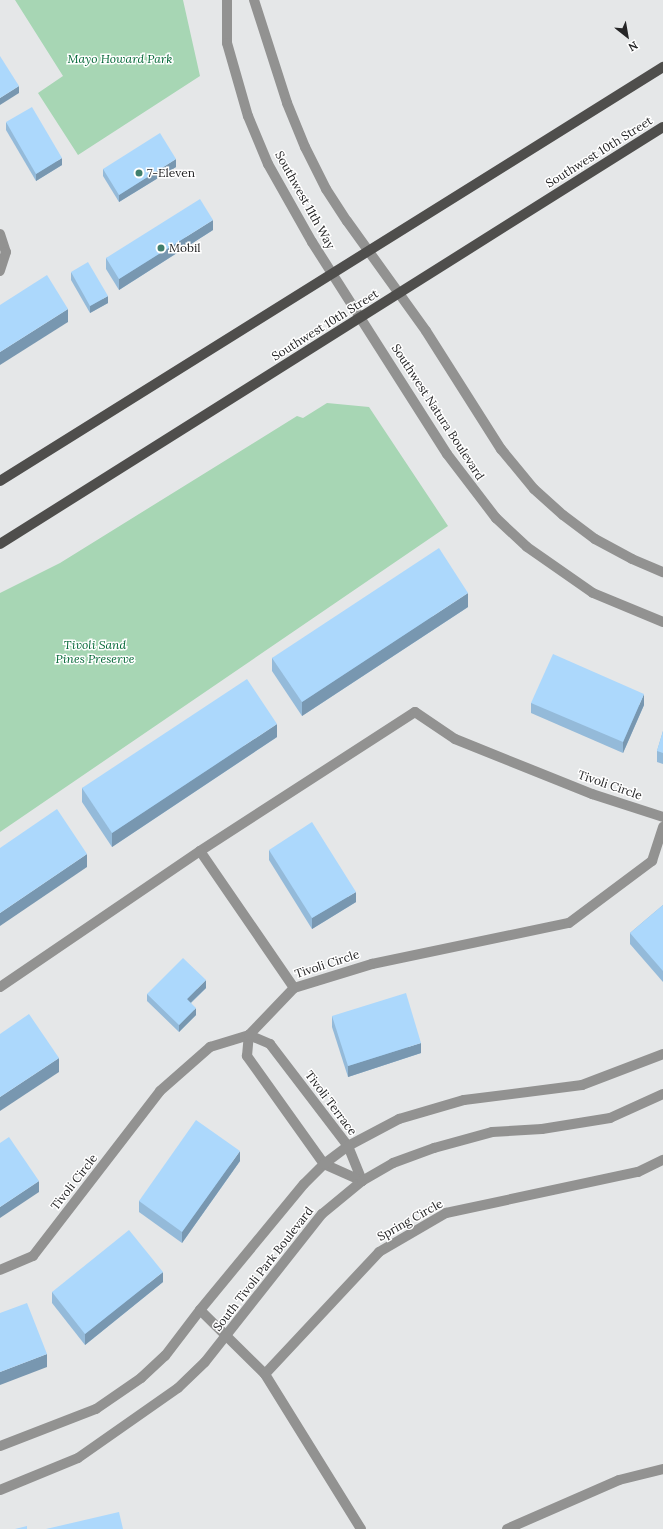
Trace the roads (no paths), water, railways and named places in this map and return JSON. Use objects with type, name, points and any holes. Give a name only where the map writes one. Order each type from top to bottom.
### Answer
[{"type":"main road","points":[[0,481],[332,272],[663,67]]},
{"type":"main road","name":"Southwest 10th Street","points":[[0,544],[663,127]]},
{"type":"street","name":"Southwest 11th Way","points":[[227,0],[228,44],[248,116],[280,187],[332,272]]},
{"type":"street","name":"Southwest 11th Way","points":[[254,0],[287,103],[304,147],[326,189],[368,250]]},
{"type":"street","points":[[0,234],[6,252],[0,271]]},
{"type":"street","points":[[368,250],[401,293],[501,449],[534,489],[595,539],[632,559],[663,572]]},
{"type":"street","name":"Southwest Natura Boulevard","points":[[332,272],[447,454],[496,518],[527,547],[573,580],[630,610],[663,622]]},
{"type":"street","name":"Tivoli Circle","points":[[0,987],[200,851],[415,712],[455,739],[592,794],[663,817]]},
{"type":"street","name":"Tivoli Circle","points":[[0,1270],[33,1256],[160,1091],[210,1047],[249,1035],[294,988],[372,964],[569,923],[652,861],[663,827]]},
{"type":"street","points":[[200,851],[294,988]]},
{"type":"street","points":[[249,1035],[247,1056],[324,1164],[362,1181]]},
{"type":"street","name":"Tivoli Terrace","points":[[249,1035],[270,1044],[348,1146],[362,1181]]},
{"type":"street","name":"South Tivoli Park Boulevard","points":[[0,1446],[96,1409],[141,1378],[165,1356],[200,1310],[304,1184],[324,1164],[348,1146],[398,1119],[464,1100],[582,1085],[663,1054]]},
{"type":"street","name":"South Tivoli Park Boulevard","points":[[0,1490],[78,1458],[178,1388],[205,1362],[227,1336],[322,1214],[362,1181],[393,1163],[434,1148],[492,1132],[542,1129],[610,1118],[663,1094]]},
{"type":"street","name":"Spring Circle","points":[[265,1374],[379,1252],[446,1213],[638,1172],[663,1160]]},
{"type":"street","points":[[200,1310],[265,1374],[361,1529]]},
{"type":"street","points":[[507,1529],[619,1480],[663,1469]]},
{"type":"place","name":"7-Eleven","points":[[139,173]]},
{"type":"place","name":"Mobil","points":[[161,248]]},
{"type":"park label","name":"Mayo Howard Park","points":[[120,59]]},
{"type":"park label","name":"Tivoli Sand Pines Preserve","points":[[95,652]]}]
